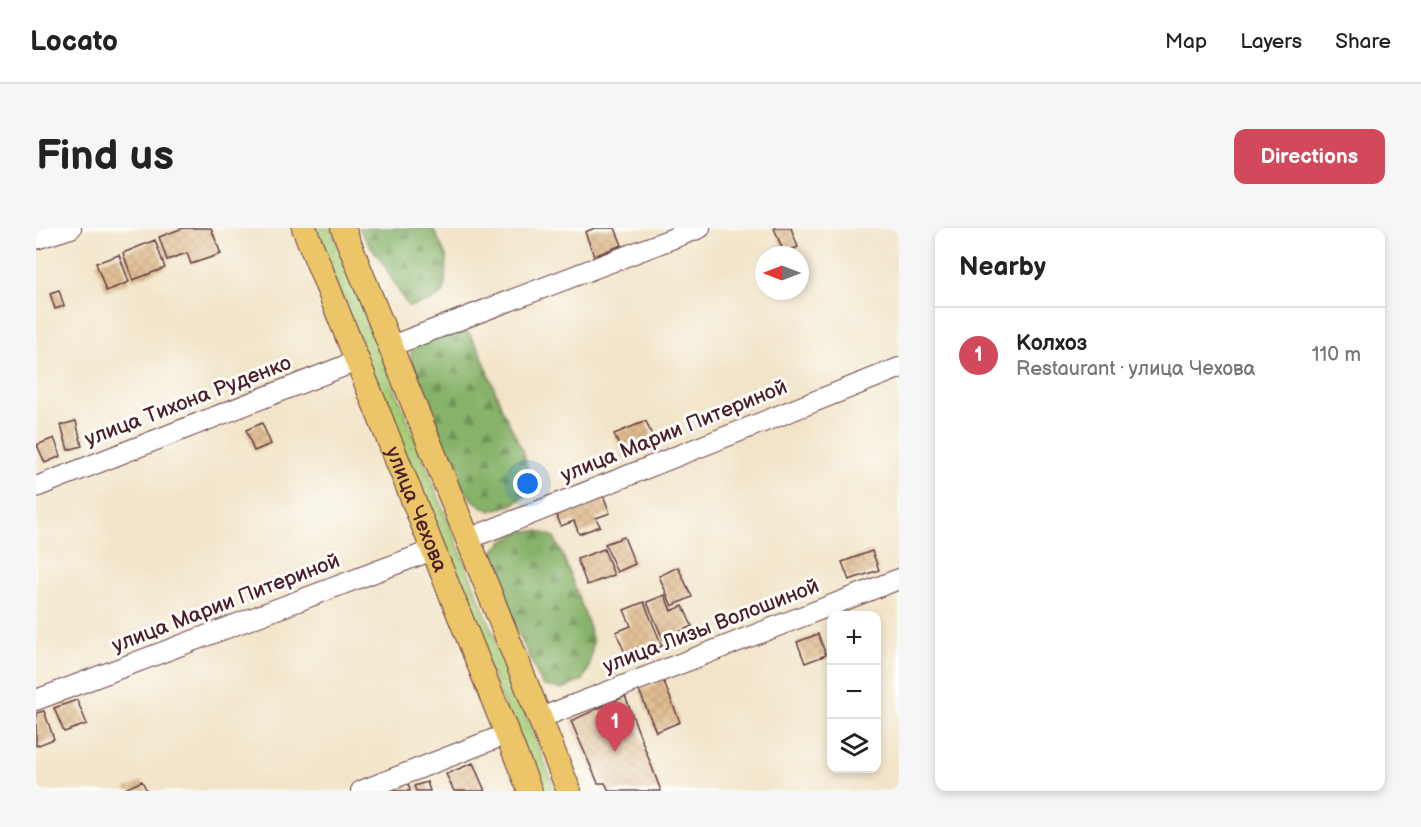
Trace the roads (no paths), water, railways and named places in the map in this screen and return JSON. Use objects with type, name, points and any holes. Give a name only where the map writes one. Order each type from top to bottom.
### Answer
[{"type":"main road","name":"улица Чехова","points":[[304,228],[530,791]]},
{"type":"main road","name":"улица Чехова","points":[[343,228],[569,791]]},
{"type":"street","points":[[36,239],[71,228]]},
{"type":"street","points":[[391,346],[700,228]]},
{"type":"street","name":"улица Тихона Руденко","points":[[36,487],[357,361]]},
{"type":"street","name":"улица Марии Питериной","points":[[468,539],[899,368]]},
{"type":"street","name":"улица Марии Питериной","points":[[36,700],[433,550]]},
{"type":"street","name":"улица Лизы Волошиной","points":[[540,718],[899,579]]},
{"type":"street","points":[[361,791],[507,734]]},
{"type":"place","name":"Колхоз","points":[[615,752]]}]
